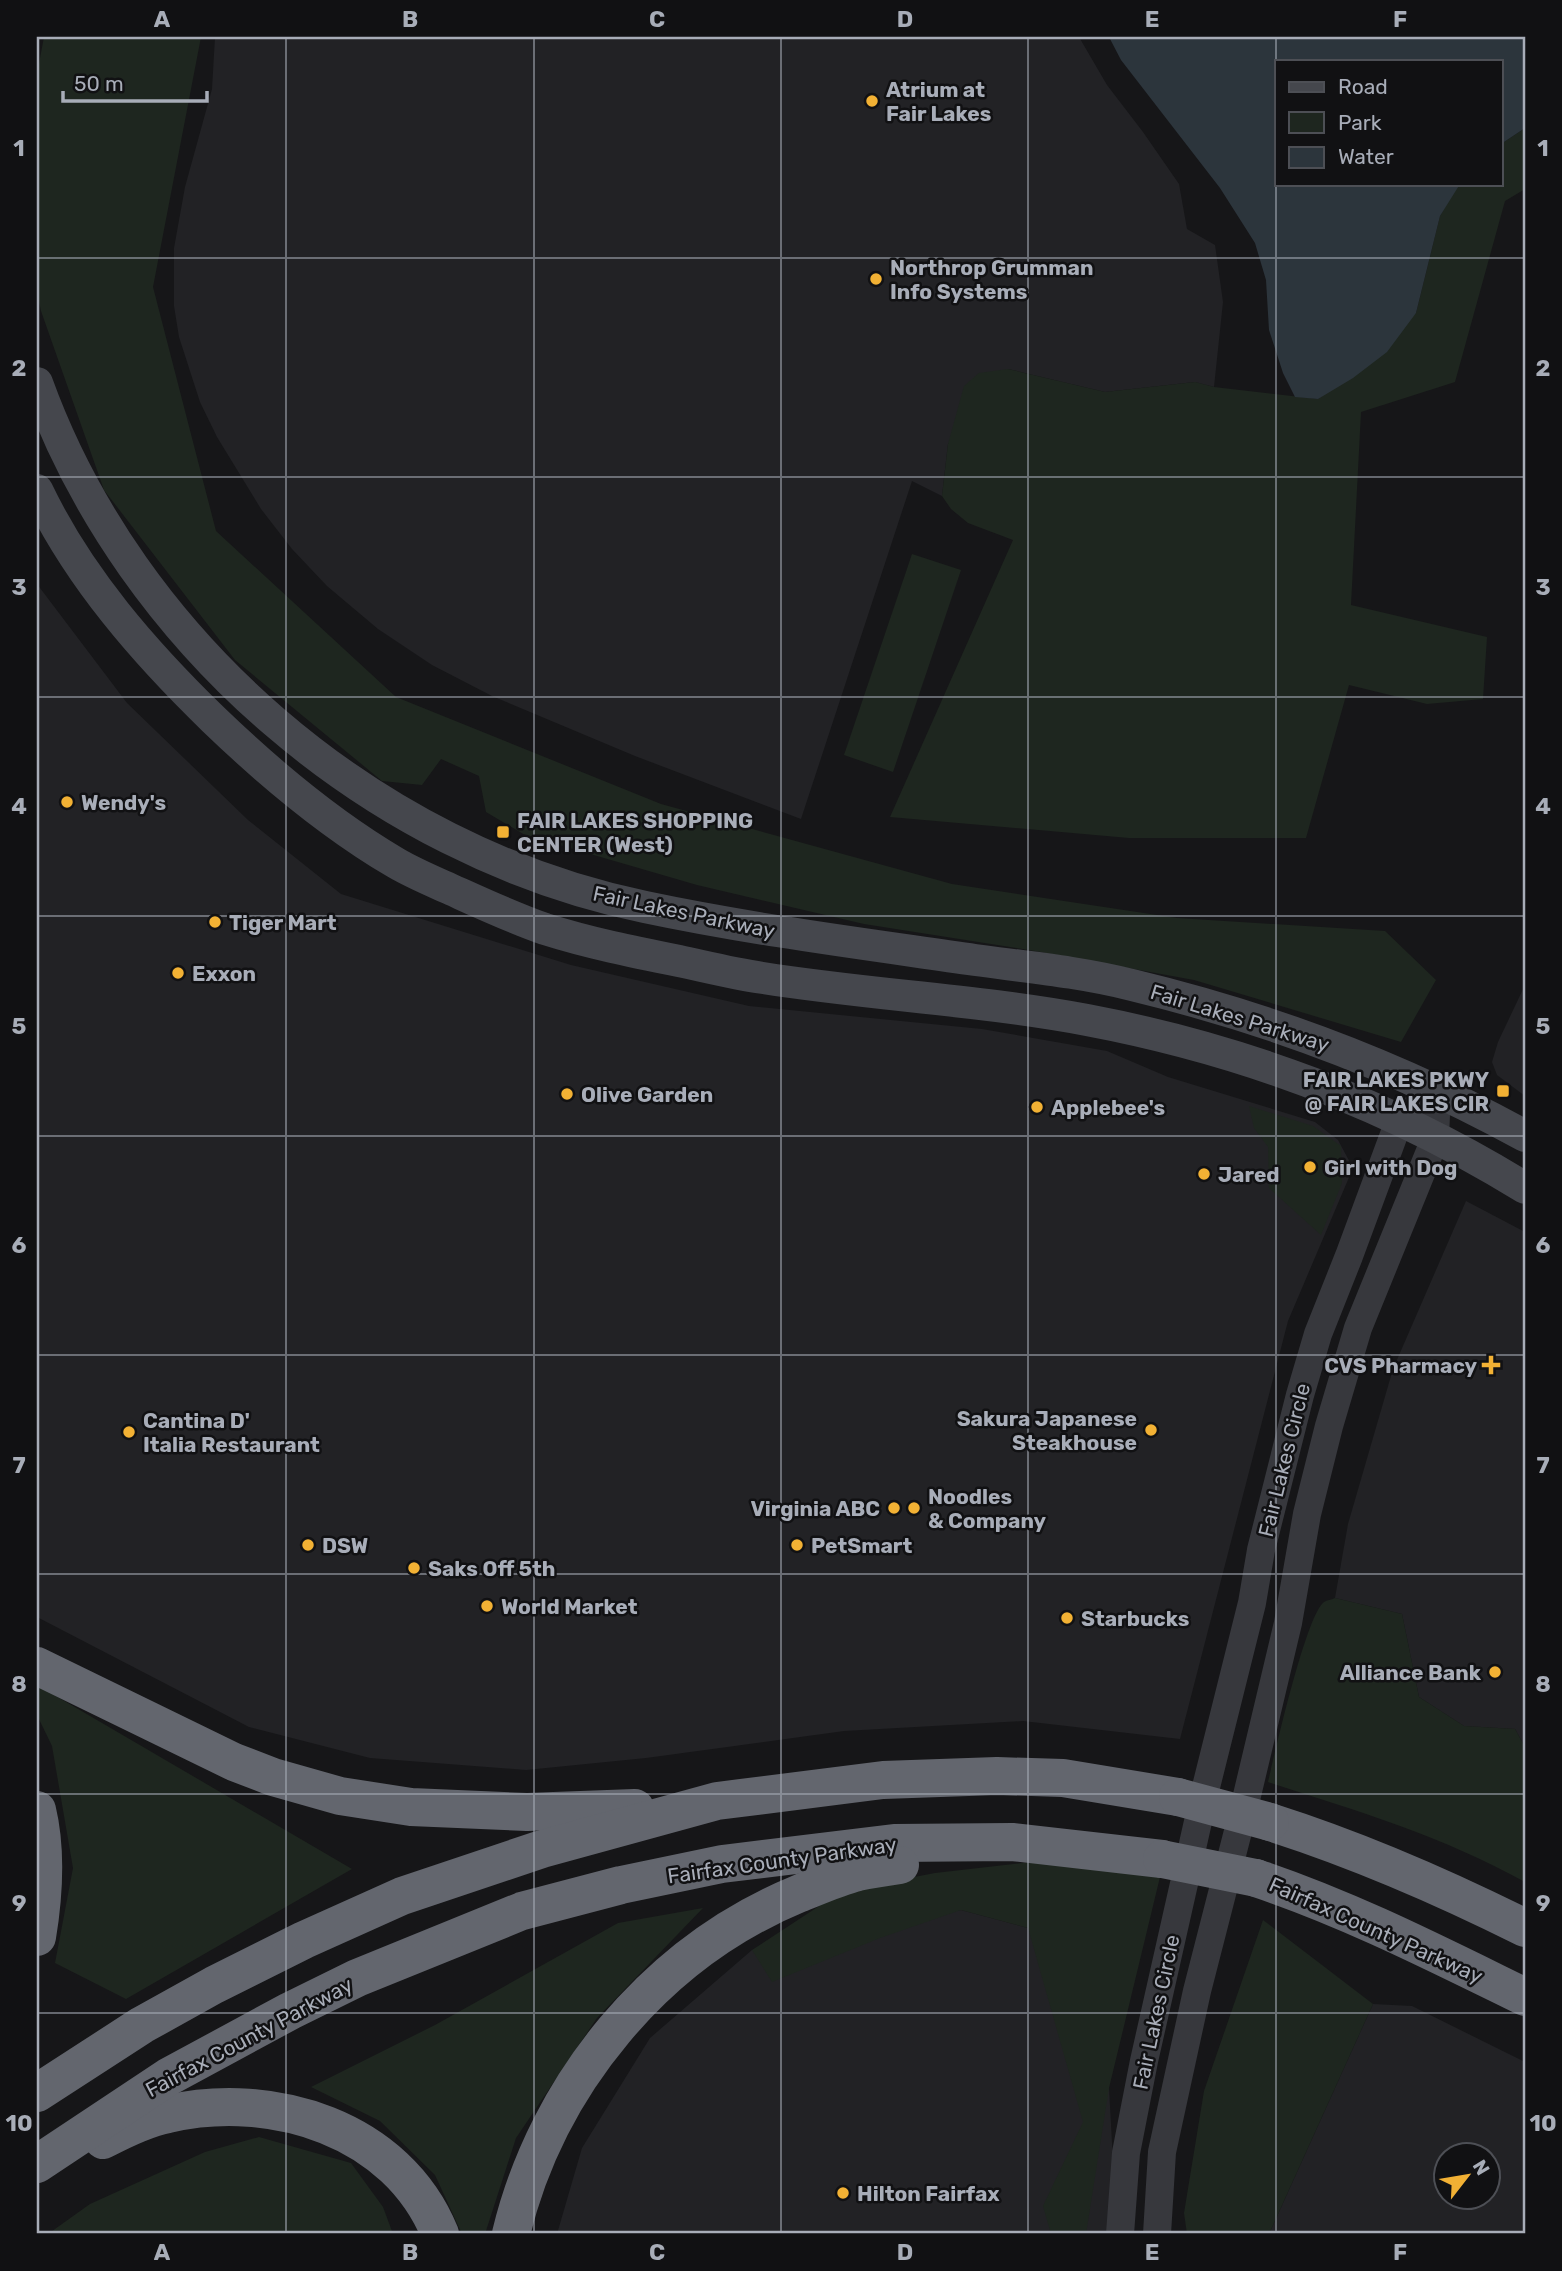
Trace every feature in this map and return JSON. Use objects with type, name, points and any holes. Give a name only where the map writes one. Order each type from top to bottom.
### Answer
[{"type":"highway","points":[[37,1666],[196,1746],[273,1777],[340,1796],[411,1807],[527,1812],[613,1810],[717,1801],[883,1780],[997,1776],[1063,1778],[1178,1797],[1319,1837],[1448,1890],[1525,1928]]},
{"type":"highway","points":[[37,2093],[142,2025],[214,1984],[402,1896],[542,1849],[717,1801]]},
{"type":"highway","points":[[37,1810],[43,1846],[44,1880],[37,1937]]},
{"type":"highway","name":"Fairfax County Parkway","points":[[37,2164],[168,2077],[290,2011],[357,1978],[522,1911],[621,1885],[722,1864],[894,1843],[1012,1842],[1162,1859],[1256,1878],[1292,1890],[1406,1939],[1525,1997]]},
{"type":"highway","points":[[511,2234],[534,2164],[556,2115],[582,2073],[611,2034],[644,1998],[679,1965],[718,1937],[781,1901],[856,1873],[946,1856],[1064,1849]]},
{"type":"highway","points":[[37,2176],[108,2138],[165,2114],[224,2106],[273,2109],[341,2131],[387,2162],[422,2200],[440,2234]]},
{"type":"main road","name":"Fair Lakes Parkway","points":[[37,383],[51,421],[85,490],[133,568],[196,647],[301,745],[347,778],[431,831],[560,883],[644,907],[781,932],[1129,984],[1251,1018],[1319,1041],[1437,1090],[1525,1136]]},
{"type":"main road","name":"Fair Lakes Parkway","points":[[37,490],[77,561],[143,648],[189,696],[243,748],[332,820],[396,864],[436,883],[541,928],[625,950],[762,978],[996,1005],[1089,1020],[1219,1051],[1366,1104],[1476,1157],[1525,1188]]},
{"type":"street","points":[[1399,1121],[1437,1090]]},
{"type":"street","name":"Fair Lakes Circle","points":[[1157,2234],[1162,2152],[1167,2126],[1197,1991],[1285,1635],[1307,1514],[1358,1328],[1435,1139],[1437,1090]]},
{"type":"street","name":"Fair Lakes Circle","points":[[1120,2234],[1126,2153],[1144,2061],[1203,1794],[1252,1603],[1264,1539],[1318,1334],[1399,1121]]},
{"type":"shaded area","points":[[215,37],[1079,37],[1107,85],[1179,184],[1187,229],[1215,245],[1223,302],[1214,387],[1195,382],[1105,392],[1008,369],[948,444],[942,496],[912,481],[801,819],[635,756],[492,696],[432,665],[378,629],[327,586],[292,549],[261,509],[217,437],[200,402],[179,337],[174,306],[174,248],[185,187],[212,89]]},
{"type":"shaded area","points":[[37,584],[127,703],[248,820],[341,894],[571,965],[749,1006],[982,1029],[1107,1051],[1168,1077],[1315,1122],[1338,1140],[1353,1168],[1288,1321],[1180,1739],[1023,1721],[844,1731],[646,1758],[526,1770],[370,1758],[249,1727],[37,1617]]},
{"type":"shaded area","points":[[1525,985],[1525,1096],[1497,1075],[1492,1062],[1498,1042]]},
{"type":"shaded area","points":[[1466,1201],[1525,1232],[1525,1747],[1515,1729],[1464,1726],[1419,1697],[1402,1614],[1335,1598],[1348,1524],[1393,1369]]},
{"type":"shaded area","points":[[961,1910],[1028,1928],[1109,2088],[1117,2234],[557,2234],[582,2148],[650,2038],[752,1950]]},
{"type":"shaded area","points":[[1373,2004],[1412,2006],[1525,2062],[1525,2234],[1269,2234]]},
{"type":"green space","points":[[44,37],[201,37],[153,287],[216,531],[396,697],[661,804],[952,884],[1177,918],[1385,931],[1436,980],[1401,1042],[1194,980],[864,924],[697,885],[525,835],[486,812],[479,776],[441,759],[422,785],[382,781],[235,660],[104,490],[41,311],[37,292],[37,74]]},
{"type":"green space","points":[[1525,128],[1525,189],[1505,201],[1455,382],[1361,412],[1351,605],[1487,637],[1483,699],[1427,704],[1349,685],[1306,838],[1129,838],[890,817],[1013,540],[968,523],[951,509],[942,496],[948,444],[964,386],[979,373],[1008,369],[1105,392],[1195,382],[1214,387],[1318,399],[1416,313],[1440,216],[1457,186],[1502,186],[1502,143]]},
{"type":"green space","points":[[912,554],[961,570],[893,772],[844,755]]},
{"type":"green space","points":[[1249,1106],[1313,1126],[1341,1146],[1342,1183],[1321,1235],[1269,1188],[1268,1147],[1254,1128]]},
{"type":"green space","points":[[1335,1598],[1402,1614],[1419,1697],[1464,1726],[1515,1729],[1525,1747],[1525,1882],[1431,1838],[1268,1782],[1292,1686],[1309,1632],[1324,1602]]},
{"type":"green space","points":[[37,1685],[352,1869],[126,1999],[55,1963],[73,1868],[52,1746],[37,1715]]},
{"type":"green space","points":[[1032,1862],[1160,1877],[1109,2088],[1086,2234],[1051,2234],[1043,2206],[1083,2122],[1028,1928],[961,1910],[880,1938],[772,1982],[752,1950],[842,1891],[935,1873]]},
{"type":"green space","points":[[703,1908],[597,2018],[516,2138],[485,2234],[462,2234],[435,2175],[380,2121],[311,2087],[435,2025],[618,1923]]},
{"type":"green space","points":[[1263,1920],[1373,2004],[1269,2234],[1187,2234],[1184,2213],[1204,2091]]},
{"type":"green space","points":[[259,2137],[351,2163],[383,2207],[393,2234],[48,2234],[90,2204],[205,2152]]},
{"type":"water","points":[[1109,37],[1525,37],[1525,128],[1502,143],[1502,60],[1275,60],[1275,186],[1459,186],[1440,216],[1416,313],[1387,352],[1353,378],[1318,399],[1295,397],[1283,373],[1269,330],[1266,280],[1255,243],[1220,188],[1121,60]]},
{"type":"place","name":"Atrium at Fair Lakes","points":[[872,101]]},
{"type":"place","name":"Northrop Grumman Info Systems","points":[[876,279]]},
{"type":"place","name":"Wendy's","points":[[67,802]]},
{"type":"place","name":"FAIR LAKES SHOPPING CENTER (West)","points":[[503,832]]},
{"type":"place","name":"Tiger Mart","points":[[215,922]]},
{"type":"place","name":"Exxon","points":[[178,973]]},
{"type":"place","name":"FAIR LAKES PKWY @ FAIR LAKES CIR","points":[[1503,1091]]},
{"type":"place","name":"Olive Garden","points":[[567,1094]]},
{"type":"place","name":"Applebee's","points":[[1037,1107]]},
{"type":"place","name":"Girl with Dog","points":[[1310,1167]]},
{"type":"place","name":"Jared","points":[[1204,1174]]},
{"type":"place","name":"CVS Pharmacy","points":[[1491,1365]]},
{"type":"place","name":"Sakura Japanese Steakhouse","points":[[1151,1430]]},
{"type":"place","name":"Cantina D' Italia Restaurant","points":[[129,1432]]},
{"type":"place","name":"Virginia ABC","points":[[894,1508]]},
{"type":"place","name":"Noodles & Company","points":[[914,1508]]},
{"type":"place","name":"DSW","points":[[308,1545]]},
{"type":"place","name":"PetSmart","points":[[797,1545]]},
{"type":"place","name":"Saks Off 5th","points":[[414,1568]]},
{"type":"place","name":"World Market","points":[[487,1606]]},
{"type":"place","name":"Starbucks","points":[[1067,1618]]},
{"type":"place","name":"Alliance Bank","points":[[1495,1672]]},
{"type":"place","name":"Hilton Fairfax","points":[[843,2193]]}]
